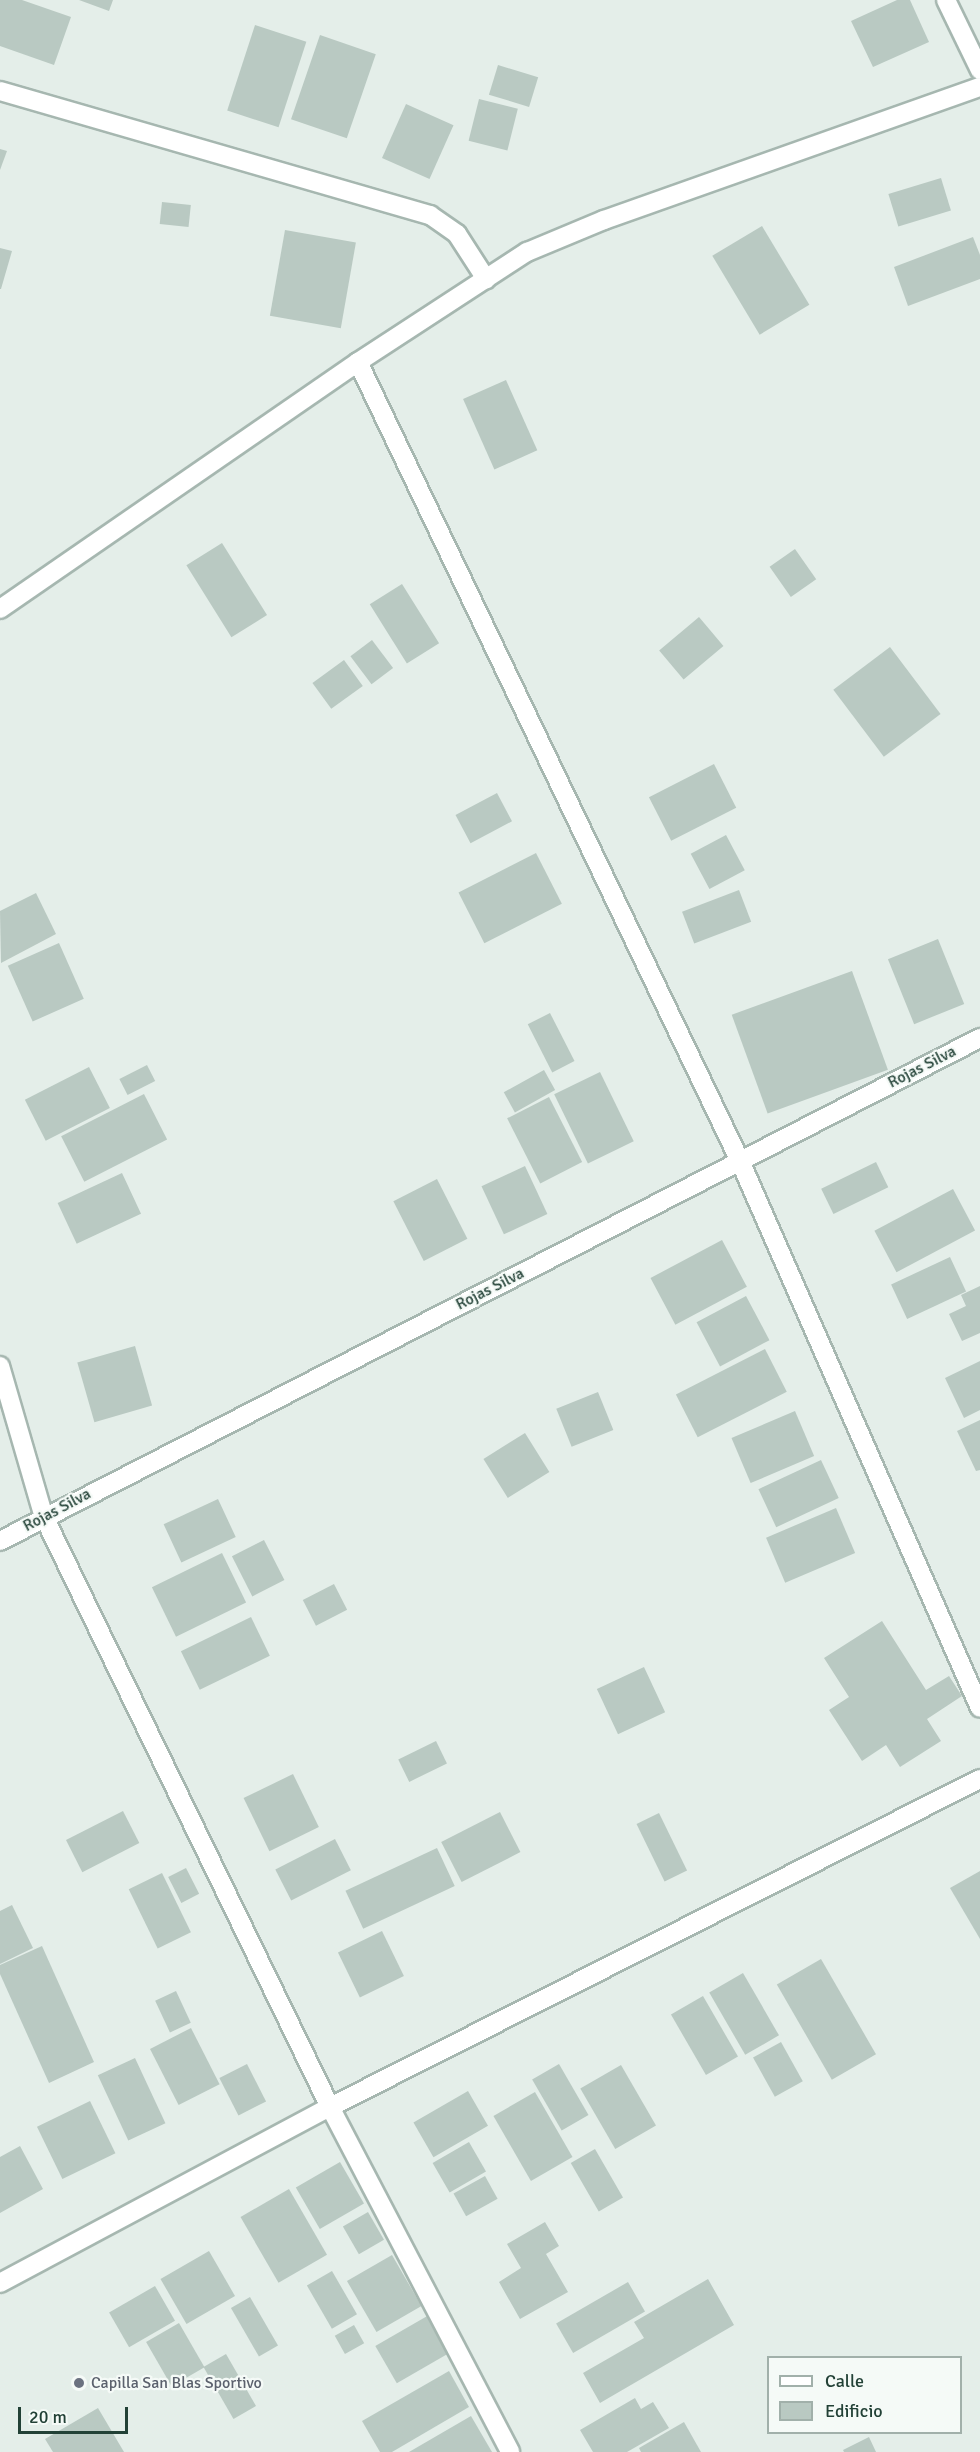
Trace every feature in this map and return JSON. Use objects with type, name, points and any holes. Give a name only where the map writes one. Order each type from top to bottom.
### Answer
[{"type":"street","points":[[946,0],[980,70]]},
{"type":"street","points":[[0,609],[358,362],[527,252],[604,220],[980,87]]},
{"type":"street","points":[[0,92],[430,215],[457,234],[486,279]]},
{"type":"street","points":[[358,362],[740,1161],[980,1708]]},
{"type":"street","name":"Rojas Silva","points":[[0,1541],[980,1038]]},
{"type":"street","points":[[0,1366],[44,1517],[330,2107],[510,2452]]},
{"type":"street","points":[[0,2283],[330,2107],[980,1779]]},
{"type":"building","points":[[0,0],[22,0],[71,17],[54,65],[0,46]]},
{"type":"building","points":[[79,0],[113,0],[109,11]]},
{"type":"building","points":[[897,0],[910,0],[929,42],[873,67],[851,21]]},
{"type":"building","points":[[255,25],[306,42],[279,127],[227,111]]},
{"type":"building","points":[[320,35],[376,54],[347,138],[291,119]]},
{"type":"building","points":[[498,65],[538,77],[529,107],[489,95]]},
{"type":"building","points":[[479,99],[518,109],[507,150],[469,141]]},
{"type":"building","points":[[406,104],[454,125],[430,179],[382,158]]},
{"type":"building","points":[[0,149],[7,151],[0,170]]},
{"type":"building","points":[[941,178],[951,211],[898,227],[888,194]]},
{"type":"building","points":[[162,202],[191,205],[189,227],[160,224]]},
{"type":"building","points":[[762,226],[809,305],[760,335],[712,256]]},
{"type":"building","points":[[285,230],[356,243],[341,328],[270,316]]},
{"type":"building","points":[[973,237],[980,255],[980,279],[908,306],[894,267]]},
{"type":"building","points":[[0,248],[12,251],[1,289],[0,289]]},
{"type":"building","points":[[506,380],[537,450],[494,469],[463,399]]},
{"type":"building","points":[[222,543],[267,615],[231,637],[186,565]]},
{"type":"building","points":[[795,549],[816,579],[791,597],[770,567]]},
{"type":"building","points":[[402,584],[439,643],[407,664],[370,604]]},
{"type":"building","points":[[699,617],[723,646],[684,680],[659,650]]},
{"type":"building","points":[[372,640],[393,668],[372,684],[350,656]]},
{"type":"building","points":[[890,647],[941,714],[884,757],[833,690]]},
{"type":"building","points":[[344,660],[363,686],[331,709],[312,683]]},
{"type":"building","points":[[714,764],[736,808],[671,841],[649,797]]},
{"type":"building","points":[[497,793],[512,821],[471,843],[456,815]]},
{"type":"building","points":[[726,835],[745,870],[709,889],[691,854]]},
{"type":"building","points":[[536,853],[562,904],[484,943],[458,892]]},
{"type":"building","points":[[739,890],[751,922],[694,944],[682,912]]},
{"type":"building","points":[[36,893],[56,934],[1,963],[0,911]]},
{"type":"building","points":[[938,939],[964,1004],[914,1024],[888,959]]},
{"type":"building","points":[[59,943],[84,999],[33,1022],[8,966]]},
{"type":"building","points":[[852,971],[888,1070],[768,1113],[732,1015]]},
{"type":"building","points":[[550,1013],[575,1061],[552,1072],[528,1024]]},
{"type":"building","points":[[147,1065],[155,1081],[128,1095],[119,1079]]},
{"type":"building","points":[[89,1067],[110,1108],[46,1141],[25,1100]]},
{"type":"building","points":[[544,1070],[555,1090],[515,1112],[504,1092]]},
{"type":"building","points":[[600,1072],[634,1141],[588,1164],[554,1094]]},
{"type":"building","points":[[144,1094],[167,1139],[84,1182],[61,1136]]},
{"type":"building","points":[[549,1097],[582,1162],[540,1183],[507,1118]]},
{"type":"building","points":[[876,1162],[888,1187],[833,1214],[821,1189]]},
{"type":"building","points":[[525,1166],[547,1214],[504,1234],[481,1186]]},
{"type":"building","points":[[122,1173],[141,1214],[77,1244],[58,1203]]},
{"type":"building","points":[[437,1179],[467,1239],[424,1261],[393,1201]]},
{"type":"building","points":[[953,1189],[975,1230],[896,1272],[874,1231]]},
{"type":"building","points":[[722,1240],[747,1287],[675,1325],[650,1278]]},
{"type":"building","points":[[950,1257],[966,1291],[907,1319],[891,1284]]},
{"type":"building","points":[[980,1286],[980,1333],[962,1341],[949,1314],[966,1306],[961,1295]]},
{"type":"building","points":[[746,1296],[769,1340],[720,1366],[697,1322]]},
{"type":"building","points":[[135,1346],[152,1406],[94,1422],[77,1363]]},
{"type":"building","points":[[765,1349],[787,1392],[698,1437],[676,1394]]},
{"type":"building","points":[[980,1361],[980,1410],[964,1418],[945,1378]]},
{"type":"building","points":[[598,1392],[613,1430],[572,1447],[556,1409]]},
{"type":"building","points":[[795,1411],[814,1456],[751,1483],[731,1438]]},
{"type":"building","points":[[980,1420],[980,1470],[976,1471],[957,1431]]},
{"type":"building","points":[[525,1433],[549,1472],[508,1498],[483,1459]]},
{"type":"building","points":[[821,1460],[839,1498],[776,1527],[758,1489]]},
{"type":"building","points":[[218,1499],[236,1537],[181,1562],[164,1524]]},
{"type":"building","points":[[836,1508],[855,1553],[785,1583],[766,1538]]},
{"type":"building","points":[[264,1540],[284,1580],[252,1596],[232,1556]]},
{"type":"building","points":[[222,1553],[246,1602],[176,1637],[152,1587]]},
{"type":"building","points":[[334,1584],[347,1610],[316,1626],[303,1600]]},
{"type":"building","points":[[251,1617],[270,1656],[200,1690],[181,1651]]},
{"type":"building","points":[[882,1621],[926,1690],[949,1676],[962,1696],[927,1719],[941,1741],[900,1767],[886,1745],[862,1761],[829,1710],[849,1697],[824,1658]]},
{"type":"building","points":[[644,1667],[665,1712],[618,1734],[597,1689]]},
{"type":"building","points":[[436,1741],[447,1763],[409,1782],[398,1759]]},
{"type":"building","points":[[293,1774],[319,1827],[269,1851],[244,1798]]},
{"type":"building","points":[[123,1811],[139,1843],[82,1872],[66,1840]]},
{"type":"building","points":[[500,1812],[520,1852],[462,1882],[441,1842]]},
{"type":"building","points":[[659,1813],[687,1871],[665,1881],[637,1824]]},
{"type":"building","points":[[335,1839],[351,1870],[291,1901],[275,1869]]},
{"type":"building","points":[[437,1848],[455,1886],[363,1929],[345,1891]]},
{"type":"building","points":[[186,1868],[199,1894],[181,1903],[168,1877]]},
{"type":"building","points":[[980,1871],[980,1939],[950,1888]]},
{"type":"building","points":[[162,1873],[191,1932],[158,1949],[129,1889]]},
{"type":"building","points":[[12,1905],[33,1948],[0,1964],[0,1911]]},
{"type":"building","points":[[382,1931],[404,1976],[360,1997],[338,1952]]},
{"type":"building","points":[[42,1946],[94,2062],[49,2083],[0,1974],[0,1965]]},
{"type":"building","points":[[821,1959],[876,2054],[832,2080],[777,1984]]},
{"type":"building","points":[[743,1973],[779,2035],[745,2055],[709,1992]]},
{"type":"building","points":[[176,1991],[191,2023],[170,2032],[155,2001]]},
{"type":"building","points":[[703,1996],[738,2057],[706,2075],[671,2014]]},
{"type":"building","points":[[191,2028],[220,2084],[179,2105],[150,2049]]},
{"type":"building","points":[[781,2042],[803,2081],[775,2097],[753,2058]]},
{"type":"building","points":[[135,2058],[165,2123],[128,2141],[98,2075]]},
{"type":"building","points":[[247,2064],[266,2101],[238,2115],[219,2078]]},
{"type":"building","points":[[559,2064],[588,2115],[562,2131],[532,2080]]},
{"type":"building","points":[[621,2065],[656,2126],[615,2149],[580,2088]]},
{"type":"building","points":[[468,2091],[488,2126],[433,2157],[413,2122]]},
{"type":"building","points":[[535,2092],[572,2157],[531,2181],[493,2116]]},
{"type":"building","points":[[90,2101],[115,2153],[62,2179],[37,2127]]},
{"type":"building","points":[[469,2142],[486,2171],[450,2192],[433,2163]]},
{"type":"building","points":[[20,2146],[43,2189],[0,2213],[0,2157]]},
{"type":"building","points":[[595,2149],[623,2197],[599,2211],[571,2163]]},
{"type":"building","points":[[340,2162],[364,2204],[320,2229],[296,2188]]},
{"type":"building","points":[[485,2176],[498,2199],[466,2216],[454,2193]]},
{"type":"building","points":[[289,2189],[327,2255],[279,2283],[241,2217]]},
{"type":"building","points":[[368,2212],[384,2240],[359,2254],[343,2226]]},
{"type":"building","points":[[545,2222],[559,2246],[546,2254],[568,2292],[520,2319],[499,2282],[521,2268],[507,2244]]},
{"type":"building","points":[[209,2251],[235,2296],[187,2324],[161,2279]]},
{"type":"building","points":[[392,2255],[422,2306],[376,2332],[347,2281]]},
{"type":"building","points":[[332,2271],[357,2314],[332,2329],[307,2286]]},
{"type":"building","points":[[708,2279],[734,2325],[600,2403],[583,2373],[644,2338],[634,2322]]},
{"type":"building","points":[[628,2282],[645,2311],[573,2353],[556,2324]]},
{"type":"building","points":[[155,2286],[175,2321],[129,2347],[109,2312]]},
{"type":"building","points":[[250,2297],[278,2345],[259,2356],[231,2308]]},
{"type":"building","points":[[429,2315],[450,2352],[397,2383],[375,2346]]},
{"type":"building","points":[[179,2323],[204,2367],[172,2386],[146,2342]]},
{"type":"building","points":[[354,2325],[364,2343],[345,2354],[335,2336]]},
{"type":"building","points":[[226,2354],[256,2406],[233,2419],[203,2367]]},
{"type":"building","points":[[449,2371],[469,2407],[392,2452],[380,2452],[362,2421]]},
{"type":"building","points":[[635,2398],[641,2409],[653,2402],[669,2428],[627,2452],[593,2452],[580,2430]]},
{"type":"building","points":[[98,2408],[124,2452],[53,2452],[45,2439]]},
{"type":"building","points":[[471,2416],[492,2452],[409,2452]]},
{"type":"building","points":[[684,2422],[701,2452],[641,2452],[639,2448]]},
{"type":"building","points":[[869,2437],[876,2452],[844,2452],[843,2450]]},
{"type":"place","name":"Capilla San Blas Sportivo","points":[[79,2383]]}]
